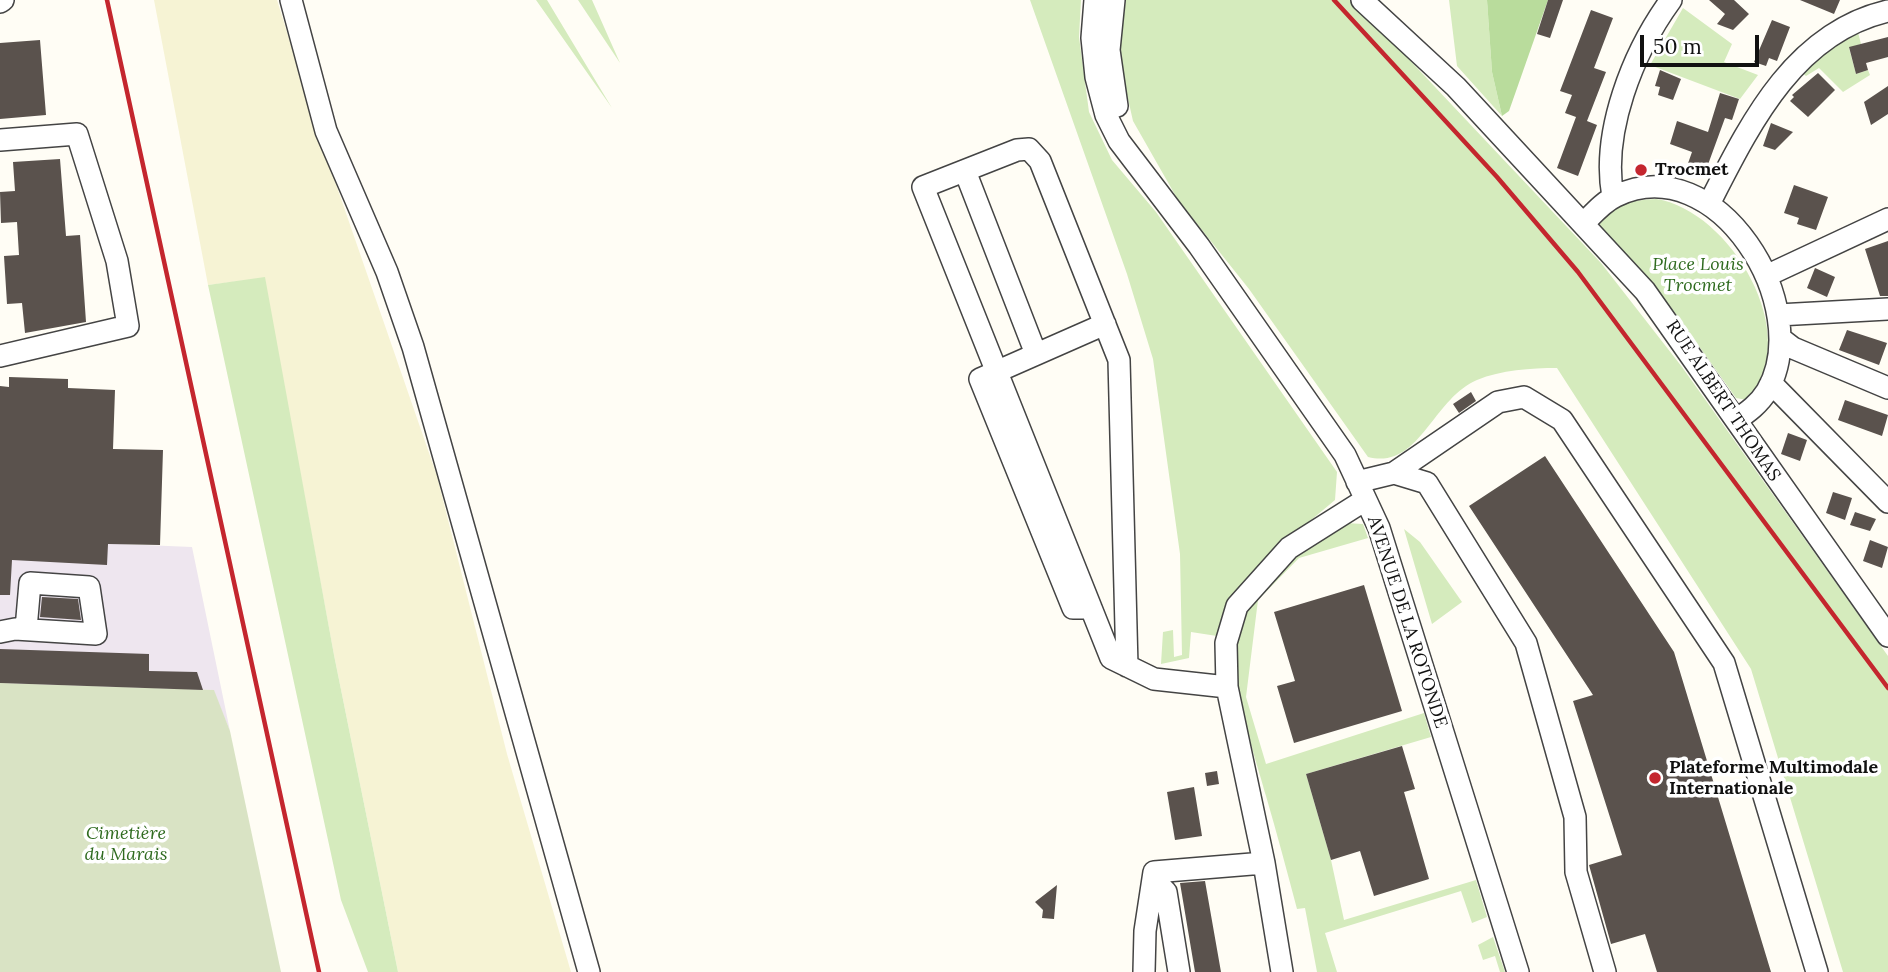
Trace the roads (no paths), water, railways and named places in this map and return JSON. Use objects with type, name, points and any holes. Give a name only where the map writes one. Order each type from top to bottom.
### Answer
[{"type":"street","points":[[290,0],[326,131],[387,272],[413,347],[589,972]]},
{"type":"street","name":"AVENUE DE LA ROTONDE","points":[[1095,0],[1094,57],[1106,115],[1119,141],[1164,198],[1345,455],[1379,528],[1518,972]]},
{"type":"street","name":"AVENUE DE LA ROTONDE","points":[[1114,0],[1109,50],[1117,106],[1132,146],[1164,198]]},
{"type":"street","name":"RUE ALBERT THOMAS","points":[[1362,0],[1456,87]]},
{"type":"street","name":"RUE ALBERT THOMAS","points":[[1381,0],[1456,87],[1658,307],[1888,636]]},
{"type":"street","points":[[1613,197],[1610,161],[1623,100],[1646,40],[1671,0]]},
{"type":"street","points":[[1709,204],[1753,118],[1786,76],[1832,36],[1863,19],[1888,11]]},
{"type":"street","points":[[0,140],[77,134],[117,261],[128,326],[0,356]]},
{"type":"street","points":[[1127,666],[1119,360],[1040,161],[1029,149],[1017,150],[923,187],[1111,658],[1127,666],[1154,679],[1227,687]]},
{"type":"street","points":[[965,170],[1036,354]]},
{"type":"street","points":[[1583,224],[1613,197],[1640,188],[1667,188],[1709,204],[1730,223],[1766,276],[1778,316],[1780,338],[1774,374]]},
{"type":"street","points":[[1766,276],[1888,219]]},
{"type":"street","points":[[1778,316],[1888,309]]},
{"type":"street","points":[[997,372],[1105,324]]},
{"type":"street","points":[[1780,338],[1793,348],[1888,390]]},
{"type":"street","points":[[1736,420],[1754,407],[1774,374],[1788,362],[1888,390]]},
{"type":"street","points":[[1774,374],[1888,502]]},
{"type":"street","points":[[1282,972],[1264,863],[1227,687],[1227,643],[1237,606],[1289,548],[1361,491],[1394,474],[1498,402],[1524,397],[1562,420],[1724,663],[1817,972]]},
{"type":"street","points":[[1394,474],[1427,483],[1526,643],[1575,817],[1576,872],[1605,972]]},
{"type":"street","points":[[0,632],[26,629]]},
{"type":"street","points":[[1144,972],[1145,931],[1154,872],[1264,863]]},
{"type":"street","points":[[1153,879],[1166,892],[1179,972]]},
{"type":"railway","points":[[107,0],[319,972]]},
{"type":"railway","points":[[1334,0],[1497,177],[1578,272],[1888,688]]},
{"type":"place","name":"Trocmet","points":[[1641,170]]},
{"type":"place","name":"Plateforme Multimodale Internationale","points":[[1655,778]]},
{"type":"park label","name":"Place Louis Trocmet","points":[[1698,275]]},
{"type":"park label","name":"Cimetière du Marais","points":[[126,844]]}]
